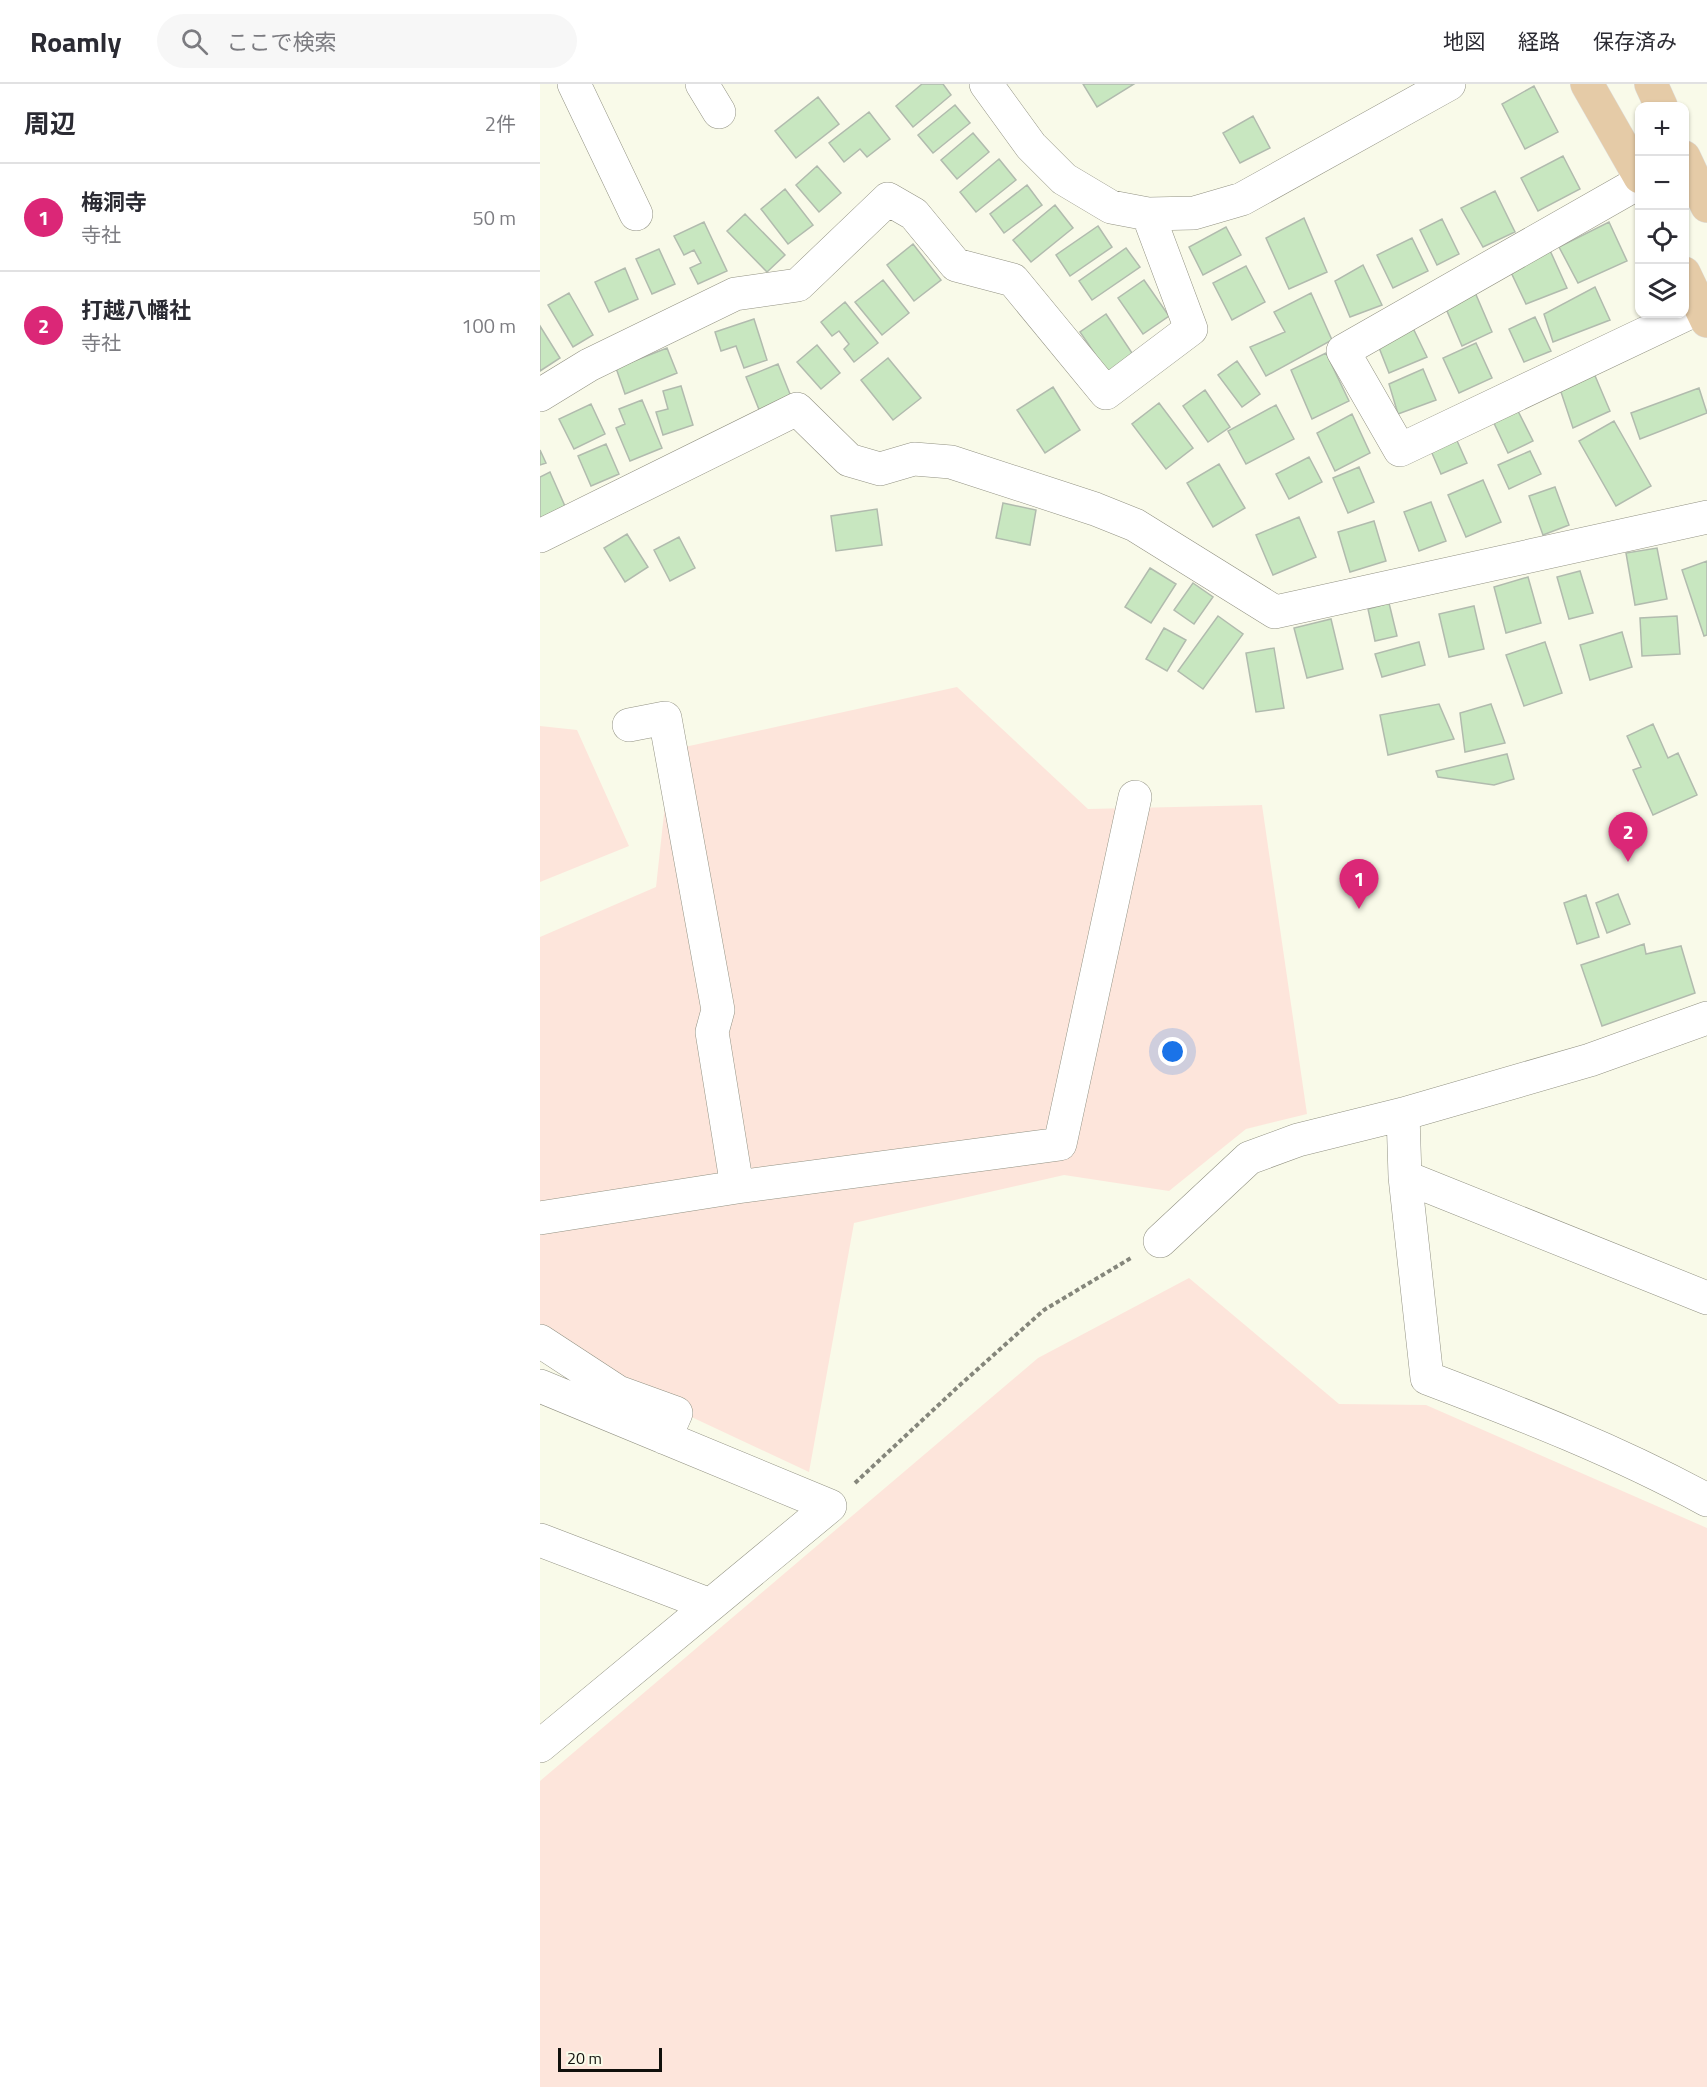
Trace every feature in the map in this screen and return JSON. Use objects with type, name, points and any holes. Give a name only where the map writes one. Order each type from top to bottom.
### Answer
[{"type":"main road","points":[[1587,84],[1635,168]]},
{"type":"main road","points":[[1651,84],[1659,102]]},
{"type":"main road","points":[[1689,168],[1707,206]]},
{"type":"main road","points":[[1689,283],[1704,314]]},
{"type":"street","points":[[574,84],[636,214]]},
{"type":"street","points":[[702,84],[719,112]]},
{"type":"street","points":[[986,84],[1031,146],[1064,179],[1111,207],[1148,214],[1194,213],[1242,199],[1449,84]]},
{"type":"street","points":[[1635,185],[1343,351],[1400,450],[1704,314]]},
{"type":"street","points":[[540,395],[589,365],[735,294],[798,285],[888,199],[914,214],[956,265],[1013,280],[1106,393],[1191,329],[1148,214]]},
{"type":"street","points":[[540,536],[797,409],[849,460],[880,470],[914,459],[951,462],[1095,509],[1135,525],[1275,612],[1707,517]]},
{"type":"street","points":[[629,725],[665,718],[718,1010],[712,1032],[737,1187]]},
{"type":"street","points":[[540,1218],[737,1187],[1060,1144],[1135,797]]},
{"type":"street","points":[[1160,1241],[1249,1158],[1298,1140],[1403,1114],[1590,1060],[1707,1018]]},
{"type":"street","points":[[1403,1114],[1405,1177],[1427,1377],[1660,1474],[1707,1500]]},
{"type":"street","points":[[1405,1177],[1706,1291]]},
{"type":"street","points":[[540,1341],[618,1392],[676,1413],[665,1438]]},
{"type":"street","points":[[540,1386],[830,1506],[546,1735]]},
{"type":"street","points":[[540,1540],[710,1605]]},
{"type":"path","points":[[830,1506],[1044,1310],[1160,1241]]},
{"type":"shaded area","points":[[957,687],[1088,809],[1262,805],[1307,1114],[1246,1129],[1169,1191],[1064,1175],[854,1223],[809,1472],[540,1346],[540,937],[656,887],[671,750]]},
{"type":"shaded area","points":[[540,726],[577,730],[629,846],[540,882]]},
{"type":"shaded area","points":[[1189,1278],[1339,1404],[1426,1405],[1707,1528],[1707,2087],[540,2087],[540,1781],[1038,1358]]},
{"type":"building","points":[[922,84],[943,84],[951,95],[913,127],[896,106]]},
{"type":"building","points":[[1083,84],[1134,84],[1097,107]]},
{"type":"building","points":[[1534,86],[1558,132],[1525,149],[1502,104]]},
{"type":"building","points":[[818,97],[839,124],[796,158],[775,131]]},
{"type":"building","points":[[955,105],[970,123],[933,153],[918,135]]},
{"type":"building","points":[[869,112],[890,139],[867,157],[860,149],[844,162],[829,143]]},
{"type":"building","points":[[1253,116],[1270,148],[1240,163],[1223,133]]},
{"type":"building","points":[[973,133],[989,152],[957,179],[941,160]]},
{"type":"building","points":[[1563,156],[1580,189],[1538,211],[1521,178]]},
{"type":"building","points":[[999,159],[1016,180],[976,212],[960,192]]},
{"type":"building","points":[[817,166],[841,193],[819,212],[796,185]]},
{"type":"building","points":[[1027,185],[1042,205],[1004,233],[990,214]]},
{"type":"building","points":[[785,189],[813,225],[788,244],[761,209]]},
{"type":"building","points":[[1495,191],[1515,232],[1483,247],[1461,208]]},
{"type":"building","points":[[1055,205],[1073,228],[1031,262],[1013,240]]},
{"type":"building","points":[[745,214],[785,255],[767,272],[727,231]]},
{"type":"building","points":[[1304,218],[1327,272],[1289,289],[1266,238]]},
{"type":"building","points":[[1442,219],[1459,254],[1437,265],[1420,230]]},
{"type":"building","points":[[704,222],[727,271],[698,284],[690,268],[701,263],[694,250],[684,255],[674,236]]},
{"type":"building","points":[[1609,222],[1627,261],[1578,283],[1559,247]]},
{"type":"building","points":[[1098,226],[1112,247],[1070,276],[1056,255]]},
{"type":"building","points":[[1226,227],[1241,255],[1203,275],[1189,247]]},
{"type":"building","points":[[1412,238],[1428,271],[1393,288],[1377,255]]},
{"type":"building","points":[[913,244],[941,280],[914,301],[887,265]]},
{"type":"building","points":[[1548,246],[1567,288],[1526,304],[1508,266]]},
{"type":"building","points":[[1126,248],[1140,267],[1092,300],[1079,281]]},
{"type":"building","points":[[659,249],[675,284],[652,294],[636,259]]},
{"type":"building","points":[[1363,265],[1382,305],[1350,317],[1335,281]]},
{"type":"building","points":[[1246,266],[1265,302],[1232,320],[1213,283]]},
{"type":"building","points":[[625,268],[638,299],[609,312],[595,282]]},
{"type":"building","points":[[883,280],[909,313],[882,335],[855,302]]},
{"type":"building","points":[[1144,280],[1169,316],[1143,334],[1118,298]]},
{"type":"building","points":[[1595,287],[1610,320],[1553,342],[1544,314]]},
{"type":"building","points":[[1474,290],[1492,332],[1462,346],[1444,304]]},
{"type":"building","points":[[569,293],[593,335],[573,347],[548,305]]},
{"type":"building","points":[[1311,293],[1332,340],[1266,376],[1250,347],[1285,332],[1274,312]]},
{"type":"building","points":[[845,302],[878,343],[854,362],[844,349],[849,344],[839,331],[832,336],[821,322]]},
{"type":"building","points":[[1106,314],[1136,359],[1110,376],[1080,332]]},
{"type":"building","points":[[1535,317],[1551,351],[1524,362],[1509,329]]},
{"type":"building","points":[[754,319],[767,360],[744,368],[736,346],[721,351],[715,332]]},
{"type":"building","points":[[540,326],[560,358],[540,371]]},
{"type":"building","points":[[1412,326],[1427,357],[1389,373],[1378,345]]},
{"type":"building","points":[[1476,343],[1492,378],[1459,393],[1443,358]]},
{"type":"building","points":[[817,345],[840,373],[821,389],[797,362]]},
{"type":"building","points":[[667,348],[677,373],[625,394],[616,368]]},
{"type":"building","points":[[1326,353],[1349,401],[1312,419],[1291,370]]},
{"type":"building","points":[[888,358],[921,398],[893,420],[861,380]]},
{"type":"building","points":[[1237,361],[1260,394],[1242,407],[1218,375]]},
{"type":"building","points":[[778,364],[792,399],[760,412],[746,377]]},
{"type":"building","points":[[1423,369],[1436,400],[1398,414],[1389,384]]},
{"type":"building","points":[[1593,371],[1610,411],[1573,428],[1559,386]]},
{"type":"building","points":[[681,386],[693,425],[663,435],[656,412],[668,409],[663,391]]},
{"type":"building","points":[[1053,387],[1080,430],[1045,453],[1017,410]]},
{"type":"building","points":[[1699,388],[1707,413],[1640,439],[1631,413]]},
{"type":"building","points":[[1205,390],[1230,427],[1208,442],[1183,406]]},
{"type":"building","points":[[642,400],[662,448],[630,461],[616,428],[625,424],[619,409]]},
{"type":"building","points":[[1159,403],[1193,448],[1166,469],[1132,424]]},
{"type":"building","points":[[591,404],[605,434],[574,449],[559,419]]},
{"type":"building","points":[[1276,405],[1294,439],[1246,464],[1228,431]]},
{"type":"building","points":[[1517,409],[1533,441],[1508,453],[1493,421]]},
{"type":"building","points":[[1352,414],[1370,453],[1335,471],[1317,433]]},
{"type":"building","points":[[1614,421],[1651,486],[1616,506],[1579,441]]},
{"type":"building","points":[[1454,434],[1467,463],[1441,474],[1428,444]]},
{"type":"building","points":[[606,444],[619,474],[591,486],[578,456]]},
{"type":"building","points":[[540,450],[546,463],[540,465]]},
{"type":"building","points":[[1530,451],[1541,474],[1509,489],[1498,465]]},
{"type":"building","points":[[1309,457],[1322,482],[1289,499],[1276,474]]},
{"type":"building","points":[[1219,464],[1245,508],[1213,527],[1187,483]]},
{"type":"building","points":[[1359,467],[1374,502],[1348,513],[1333,478]]},
{"type":"building","points":[[550,472],[568,513],[540,525],[540,477]]},
{"type":"building","points":[[1483,480],[1501,522],[1466,537],[1448,495]]},
{"type":"building","points":[[1555,487],[1569,525],[1543,535],[1529,496]]},
{"type":"building","points":[[1431,502],[1446,541],[1419,551],[1404,512]]},
{"type":"building","points":[[1003,503],[1036,510],[1030,545],[996,538]]},
{"type":"building","points":[[877,509],[882,545],[836,551],[831,516]]},
{"type":"building","points":[[1299,517],[1316,557],[1273,575],[1256,535]]},
{"type":"building","points":[[1374,521],[1386,561],[1350,572],[1338,532]]},
{"type":"building","points":[[627,534],[648,567],[625,582],[604,548]]},
{"type":"building","points":[[679,537],[695,568],[670,581],[654,550]]},
{"type":"building","points":[[1657,548],[1667,599],[1635,605],[1626,553]]},
{"type":"building","points":[[1707,561],[1707,635],[1704,636],[1682,570]]},
{"type":"building","points":[[1150,568],[1176,584],[1151,623],[1125,607]]},
{"type":"building","points":[[1580,571],[1593,613],[1569,619],[1557,577]]},
{"type":"building","points":[[1528,577],[1541,623],[1506,633],[1494,587]]},
{"type":"building","points":[[1193,583],[1213,597],[1194,624],[1174,610]]},
{"type":"building","points":[[1389,603],[1397,636],[1375,641],[1368,609]]},
{"type":"building","points":[[1474,606],[1484,649],[1449,657],[1439,614]]},
{"type":"building","points":[[1218,616],[1243,634],[1203,689],[1178,671]]},
{"type":"building","points":[[1677,616],[1680,654],[1642,656],[1640,618]]},
{"type":"building","points":[[1331,619],[1343,669],[1307,678],[1294,628]]},
{"type":"building","points":[[1164,628],[1186,640],[1167,671],[1146,659]]},
{"type":"building","points":[[1622,632],[1632,667],[1590,680],[1580,645]]},
{"type":"building","points":[[1419,642],[1425,665],[1382,677],[1375,654]]},
{"type":"building","points":[[1545,642],[1562,693],[1524,706],[1506,655]]},
{"type":"building","points":[[1274,648],[1284,708],[1256,712],[1246,653]]},
{"type":"building","points":[[1439,704],[1454,739],[1388,755],[1380,715]]},
{"type":"building","points":[[1491,704],[1505,743],[1465,752],[1460,713]]},
{"type":"building","points":[[1653,724],[1668,758],[1678,753],[1697,795],[1653,815],[1633,770],[1641,767],[1627,736]]},
{"type":"building","points":[[1507,754],[1514,779],[1494,785],[1438,777],[1436,771]]},
{"type":"building","points":[[1618,894],[1630,924],[1607,933],[1596,903]]},
{"type":"building","points":[[1586,895],[1599,937],[1577,944],[1564,903]]},
{"type":"building","points":[[1644,944],[1646,954],[1681,946],[1695,993],[1602,1026],[1581,965]]},
{"type":"place","name":"打越八幡社","points":[[1628,862]]},
{"type":"place","name":"梅洞寺","points":[[1359,909]]}]
